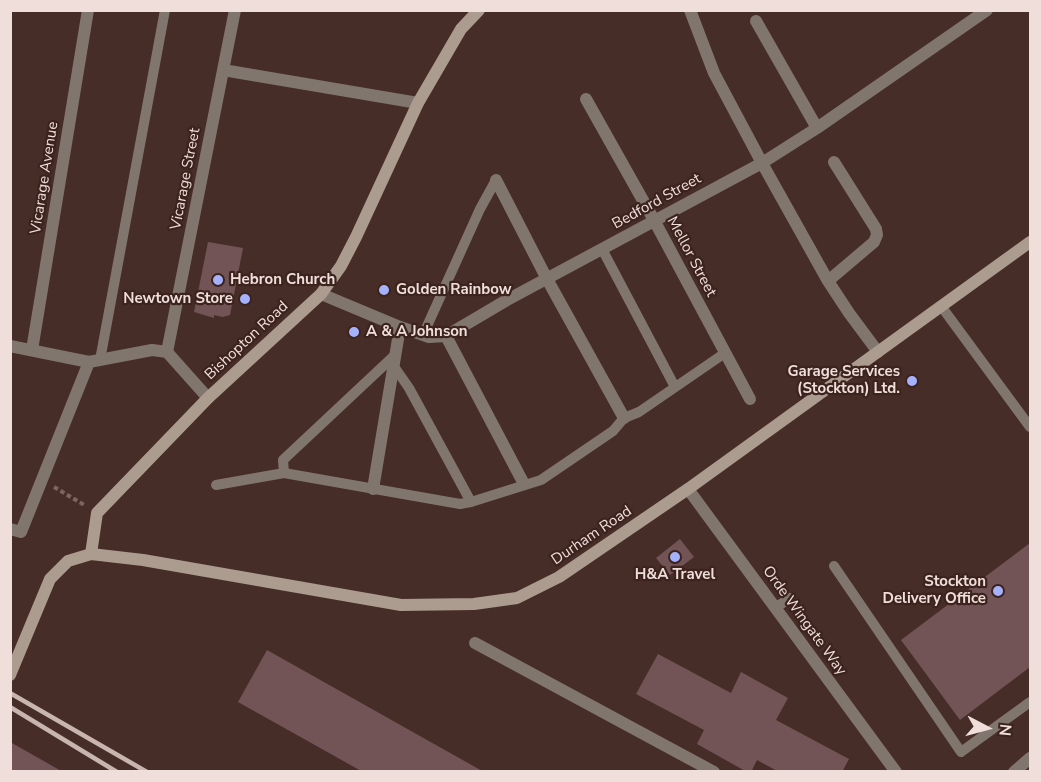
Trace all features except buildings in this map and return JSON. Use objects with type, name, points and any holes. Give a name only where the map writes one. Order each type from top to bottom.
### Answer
[{"type":"street","name":"Vicarage Avenue","points":[[32,350],[88,10]]},
{"type":"street","name":"Vicarage Street","points":[[167,352],[235,10]]},
{"type":"street","name":"Bishopton Road","points":[[91,554],[97,513],[208,398],[321,294],[341,266],[418,103],[460,29],[479,10]]},
{"type":"street","points":[[690,10],[714,73],[762,163],[828,281],[878,352]]},
{"type":"street","name":"Bedford Street","points":[[446,336],[654,220],[762,163],[817,128],[987,10]]},
{"type":"street","points":[[756,21],[817,128]]},
{"type":"street","points":[[223,70],[418,103]]},
{"type":"street","name":"Mellor Street","points":[[586,99],[750,399]]},
{"type":"street","points":[[828,281],[874,242],[877,235],[876,229],[834,162]]},
{"type":"street","points":[[496,180],[547,279],[624,418]]},
{"type":"street","name":"Durham Road","points":[[91,554],[143,560],[401,604],[474,604],[517,598],[559,577],[687,489],[1030,242]]},
{"type":"street","points":[[321,294],[423,335],[446,336],[524,484]]},
{"type":"street","points":[[373,489],[400,327]]},
{"type":"street","points":[[10,346],[94,361],[152,350],[167,352],[208,398]]},
{"type":"street","points":[[16,530],[94,361]]},
{"type":"street","name":"Orde Wingate Way","points":[[687,489],[897,771]]},
{"type":"street","points":[[10,675],[50,579],[68,561],[91,554]]},
{"type":"street","points":[[475,643],[714,771]]},
{"type":"street","points":[[1014,771],[1030,758]]},
{"type":"lane","points":[[94,361],[165,10]]},
{"type":"lane","points":[[423,335],[480,208],[496,180]]},
{"type":"lane","points":[[602,249],[675,387]]},
{"type":"lane","points":[[941,306],[1030,427]]},
{"type":"lane","points":[[216,485],[285,472],[460,504],[471,502],[541,480],[613,431],[624,418],[639,412],[725,353]]},
{"type":"lane","points":[[285,472],[283,460],[394,360],[471,502]]},
{"type":"lane","points":[[834,566],[961,752],[1030,702]]},
{"type":"lane","points":[[775,608],[790,598]]},
{"type":"path","points":[[56,488],[79,502]]},
{"type":"railway","points":[[10,693],[147,772]]},
{"type":"railway","points":[[10,707],[117,772]]},
{"type":"place","name":"Hebron Church","points":[[218,280]]},
{"type":"place","name":"Golden Rainbow","points":[[384,290]]},
{"type":"place","name":"Newtown Store","points":[[245,299]]},
{"type":"place","name":"A & A Johnson","points":[[354,332]]},
{"type":"place","name":"Garage Services (Stockton) Ltd.","points":[[912,381]]},
{"type":"place","name":"H&A Travel","points":[[675,557]]},
{"type":"place","name":"Stockton Delivery Office","points":[[998,591]]}]
